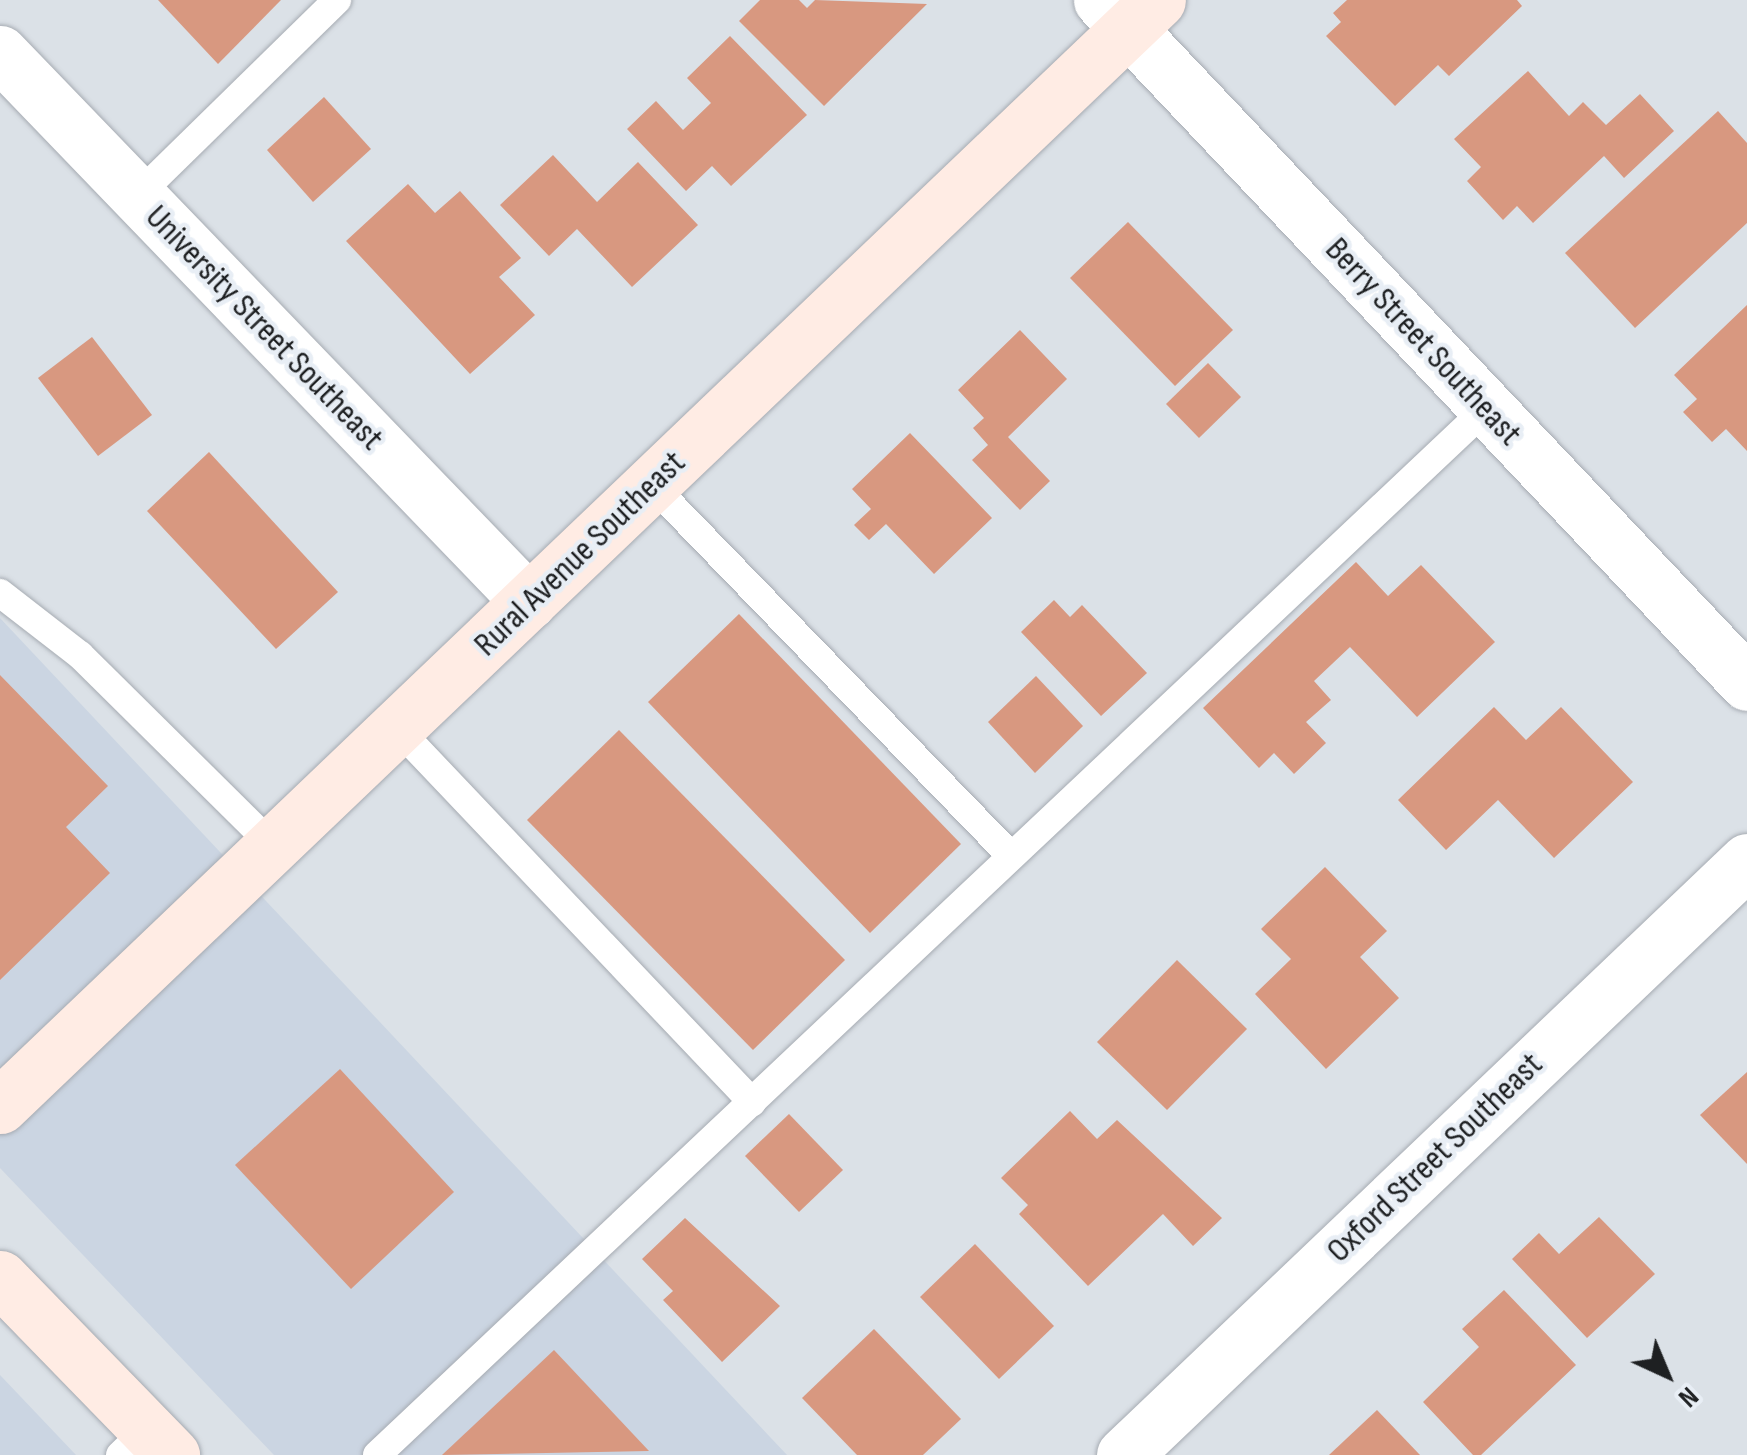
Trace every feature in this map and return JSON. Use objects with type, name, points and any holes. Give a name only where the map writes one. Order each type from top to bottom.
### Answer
[{"type":"street","name":"Berry Street Southeast","points":[[1129,10],[1486,409],[1747,683]]},
{"type":"street","name":"Rural Avenue Southeast","points":[[0,1106],[652,485],[1129,10]]},
{"type":"street","name":"University Street Southeast","points":[[0,53],[529,602]]},
{"type":"street","name":"Oxford Street Southeast","points":[[1124,1455],[1747,861]]},
{"type":"street","points":[[0,1278],[146,1446]]},
{"type":"lane","points":[[137,196],[336,0]]},
{"type":"lane","points":[[376,1455],[1486,409]]},
{"type":"lane","points":[[652,485],[1011,856]]},
{"type":"lane","points":[[0,593],[80,656],[274,846]]},
{"type":"lane","points":[[397,728],[752,1102]]},
{"type":"shaded area","points":[[0,618],[787,1455],[274,1455],[0,1168]]},
{"type":"shaded area","points":[[0,1375],[76,1455],[0,1455]]},
{"type":"building","points":[[158,0],[281,0],[218,64]]},
{"type":"building","points":[[760,0],[799,0],[807,8],[815,0],[927,4],[824,106],[739,21]]},
{"type":"building","points":[[1347,0],[1517,0],[1522,6],[1449,76],[1438,65],[1395,106],[1326,36],[1341,22],[1333,13]]},
{"type":"building","points":[[730,36],[807,115],[731,186],[712,166],[686,191],[627,129],[656,101],[683,130],[711,103],[687,78]]},
{"type":"building","points":[[1528,71],[1569,116],[1583,102],[1606,125],[1640,94],[1674,131],[1624,178],[1604,156],[1533,223],[1517,206],[1503,220],[1467,181],[1481,167],[1454,139]]},
{"type":"building","points":[[324,97],[371,149],[313,202],[267,150]]},
{"type":"building","points":[[1718,111],[1747,143],[1747,223],[1635,328],[1565,253]]},
{"type":"building","points":[[553,155],[597,202],[638,162],[698,225],[632,287],[577,229],[549,256],[500,205]]},
{"type":"building","points":[[408,184],[435,213],[460,191],[521,258],[499,277],[535,315],[470,374],[346,241]]},
{"type":"building","points":[[1128,222],[1233,330],[1175,386],[1070,278]]},
{"type":"building","points":[[1747,305],[1747,451],[1726,429],[1712,442],[1683,412],[1697,399],[1674,375]]},
{"type":"building","points":[[1020,330],[1067,379],[1008,437],[1050,481],[1020,510],[972,460],[988,445],[973,428],[984,418],[958,390]]},
{"type":"building","points":[[92,337],[152,415],[98,456],[38,378]]},
{"type":"building","points":[[1208,363],[1241,397],[1199,438],[1166,404]]},
{"type":"building","points":[[910,433],[992,518],[934,574],[886,524],[869,540],[854,525],[871,509],[852,489]]},
{"type":"building","points":[[209,452],[338,592],[276,649],[147,511]]},
{"type":"building","points":[[1356,562],[1388,596],[1421,565],[1495,642],[1417,717],[1350,647],[1314,681],[1331,700],[1306,722],[1326,743],[1294,774],[1274,753],[1259,768],[1203,708]]},
{"type":"building","points":[[1054,600],[1070,617],[1082,605],[1147,673],[1101,716],[1021,632]]},
{"type":"building","points":[[739,614],[961,844],[870,933],[648,702]]},
{"type":"building","points":[[0,675],[108,786],[66,827],[110,873],[0,980]]},
{"type":"building","points":[[1036,676],[1083,726],[1035,773],[988,722]]},
{"type":"building","points":[[1494,707],[1526,740],[1561,707],[1633,782],[1554,858],[1498,800],[1446,850],[1398,800]]},
{"type":"building","points":[[619,730],[845,960],[753,1050],[527,820]]},
{"type":"building","points":[[1325,867],[1387,931],[1360,957],[1399,998],[1326,1069],[1255,994],[1291,959],[1261,929]]},
{"type":"building","points":[[1177,960],[1247,1029],[1167,1110],[1097,1042]]},
{"type":"building","points":[[340,1069],[454,1192],[351,1289],[235,1165]]},
{"type":"building","points":[[1747,1072],[1747,1164],[1700,1115]]},
{"type":"building","points":[[1070,1111],[1097,1139],[1117,1120],[1222,1218],[1193,1246],[1163,1214],[1088,1286],[1019,1214],[1028,1205],[1001,1178]]},
{"type":"building","points":[[789,1114],[843,1170],[799,1212],[745,1156]]},
{"type":"building","points":[[1599,1217],[1655,1274],[1587,1338],[1512,1259],[1539,1233],[1559,1254]]},
{"type":"building","points":[[685,1218],[780,1306],[722,1362],[663,1300],[673,1291],[642,1259]]},
{"type":"building","points":[[975,1244],[1054,1326],[999,1379],[920,1297]]},
{"type":"building","points":[[1504,1290],[1576,1365],[1481,1455],[1473,1455],[1423,1402],[1479,1347],[1462,1329]]},
{"type":"building","points":[[874,1329],[961,1419],[923,1455],[857,1455],[802,1398]]},
{"type":"building","points":[[554,1350],[649,1451],[442,1455]]},
{"type":"building","points":[[1377,1410],[1420,1455],[1329,1455]]}]
